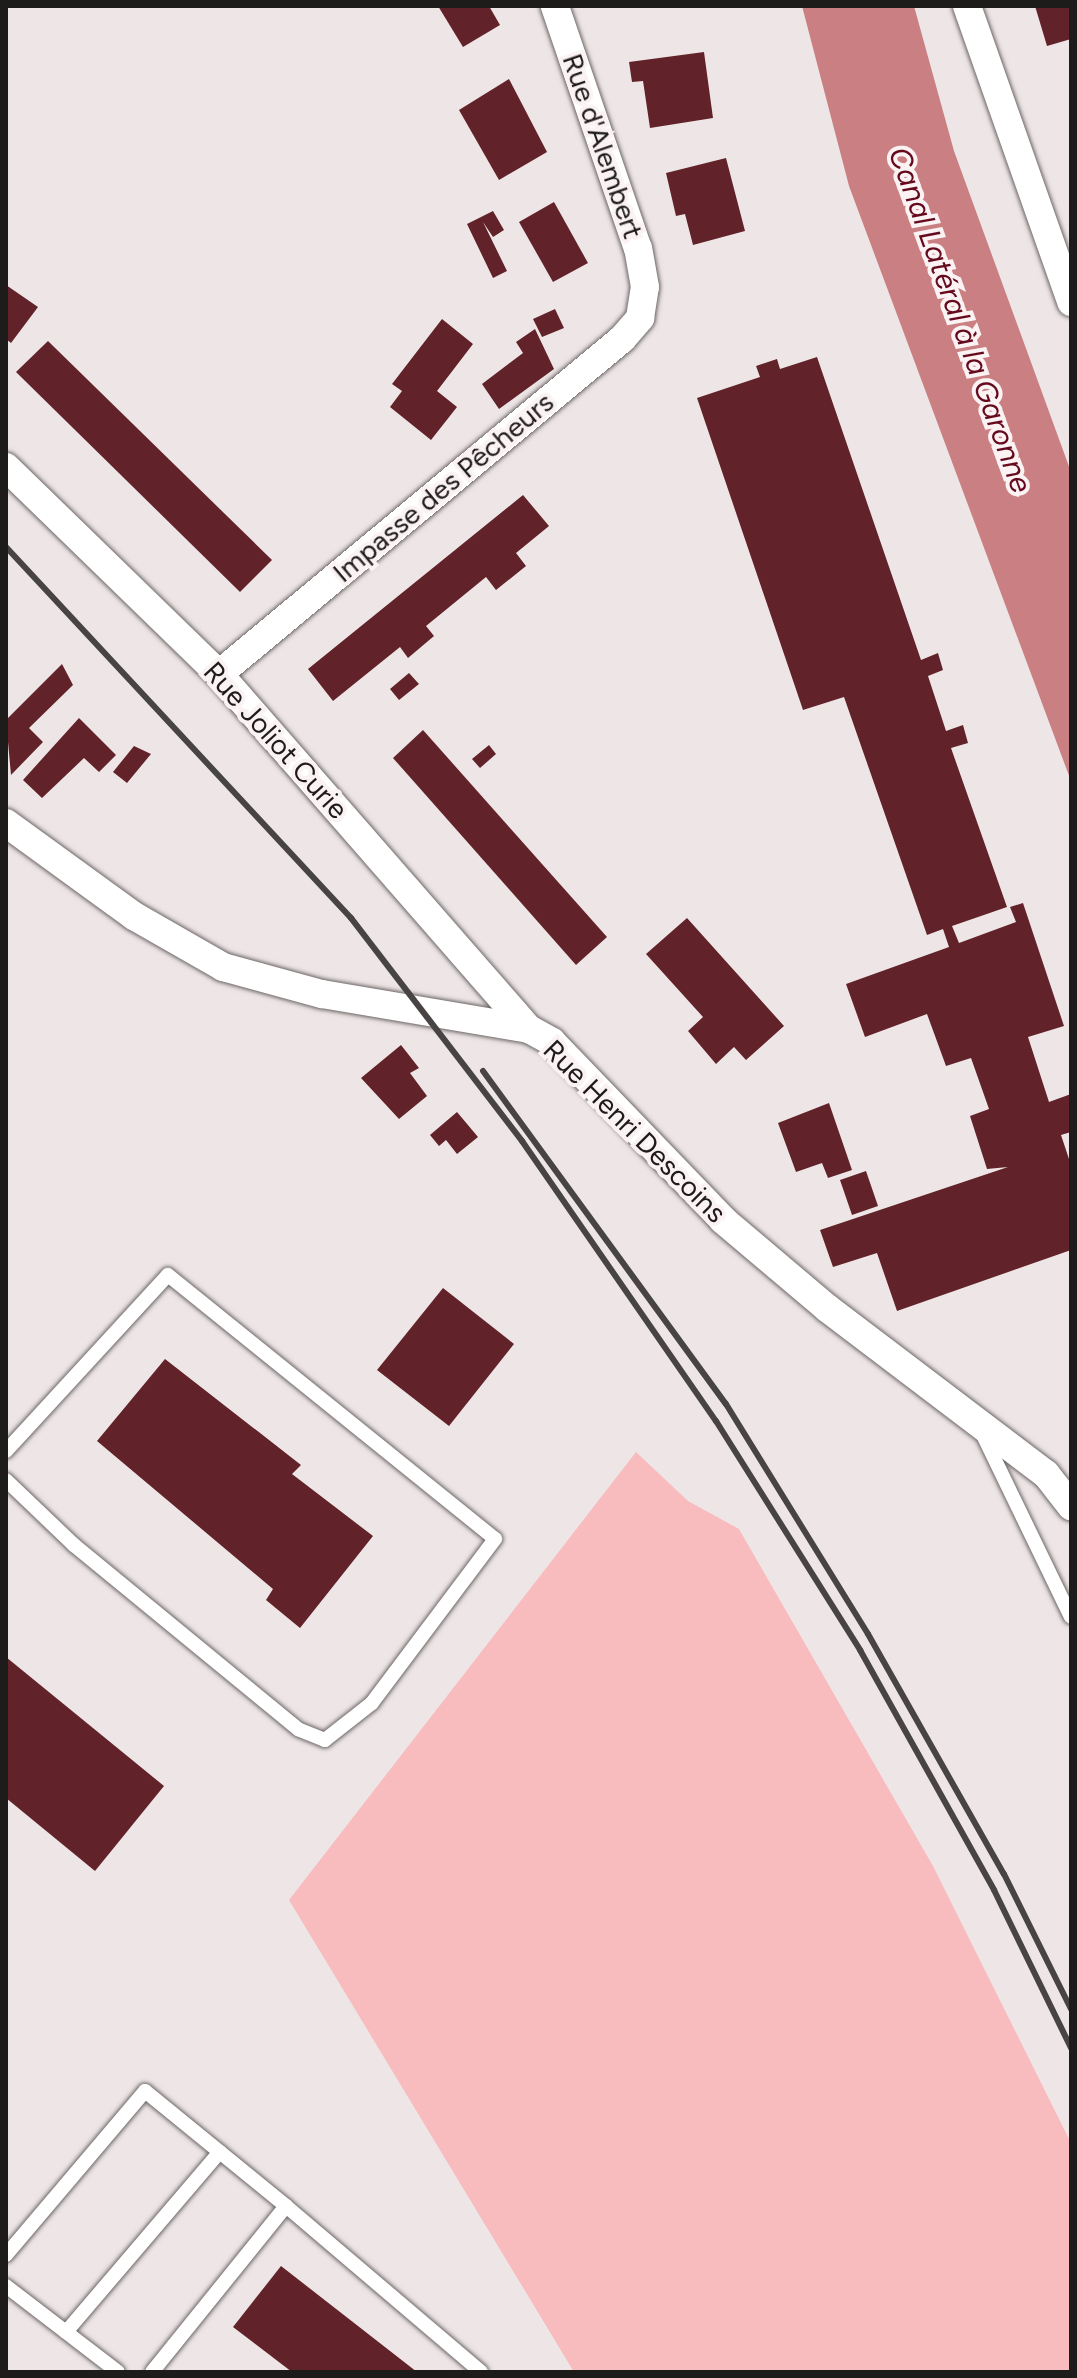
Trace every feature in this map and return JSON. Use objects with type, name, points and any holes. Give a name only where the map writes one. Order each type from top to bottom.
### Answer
[{"type":"street","name":"Rue d'Alembert","points":[[555,6],[645,287]]},
{"type":"street","points":[[967,6],[1071,302]]},
{"type":"street","name":"Impasse des Pêcheurs","points":[[219,674],[622,339],[640,318],[645,287]]},
{"type":"street","name":"Rue Joliot Curie","points":[[6,467],[219,674],[529,1029]]},
{"type":"street","name":"Rue Henri Descoins","points":[[6,823],[134,916],[223,967],[322,994],[529,1029],[584,1072],[723,1220],[827,1308],[1046,1474],[1071,1506]]},
{"type":"lane","points":[[6,1451],[168,1275],[495,1539],[372,1703],[325,1740],[298,1729],[74,1545],[6,1480]]},
{"type":"lane","points":[[975,1418],[1071,1617]]},
{"type":"lane","points":[[6,2255],[145,2091],[481,2372]]},
{"type":"lane","points":[[66,2332],[220,2152]]},
{"type":"lane","points":[[152,2372],[286,2206]]},
{"type":"lane","points":[[6,2286],[118,2372]]},
{"type":"shaded area","points":[[636,1452],[688,1501],[739,1529],[933,1866],[1071,2143],[1071,2372],[574,2372],[289,1900]]},
{"type":"water","name":"Canal Latéral à la Garonne","points":[[802,6],[914,6],[954,151],[1071,472],[1071,781],[849,186]]},
{"type":"building","points":[[438,6],[489,6],[500,25],[463,47]]},
{"type":"building","points":[[1035,6],[1071,6],[1071,39],[1047,46]]},
{"type":"building","points":[[704,52],[713,118],[650,128],[643,81],[632,82],[629,62]]},
{"type":"building","points":[[509,79],[547,152],[499,180],[459,110]]},
{"type":"building","points":[[726,158],[745,231],[693,245],[685,214],[676,216],[666,173]]},
{"type":"building","points":[[554,202],[588,263],[553,282],[519,222]]},
{"type":"building","points":[[493,211],[504,230],[493,237],[483,222],[507,271],[493,278],[467,224]]},
{"type":"building","points":[[6,285],[38,307],[11,343],[6,339]]},
{"type":"building","points":[[555,309],[564,328],[542,337],[533,319]]},
{"type":"building","points":[[442,319],[473,344],[437,391],[457,407],[431,440],[390,407],[402,391],[392,384]]},
{"type":"building","points":[[535,329],[554,369],[499,409],[482,384],[523,353],[516,342]]},
{"type":"building","points":[[48,341],[272,560],[240,592],[16,372]]},
{"type":"building","points":[[817,357],[921,660],[938,653],[943,670],[928,676],[946,731],[963,725],[968,743],[951,748],[1007,907],[952,926],[959,943],[1016,922],[1010,907],[1023,903],[1064,1026],[1028,1037],[1049,1102],[1071,1094],[1071,1132],[1061,1135],[1071,1165],[1071,1250],[897,1311],[877,1253],[833,1267],[820,1230],[1008,1167],[987,1169],[970,1116],[989,1109],[971,1058],[946,1066],[927,1014],[865,1037],[846,984],[949,947],[943,929],[927,935],[844,697],[803,710],[697,398],[760,377],[756,366],[777,359],[780,369]]},
{"type":"building","points":[[523,495],[549,526],[516,553],[526,566],[496,590],[486,577],[426,626],[434,636],[408,658],[400,647],[333,701],[308,669]]},
{"type":"building","points":[[62,664],[73,685],[29,728],[43,742],[11,775],[6,720]]},
{"type":"building","points":[[409,673],[419,684],[399,700],[390,689]]},
{"type":"building","points":[[79,718],[116,755],[99,772],[84,758],[42,798],[23,780]]},
{"type":"building","points":[[423,730],[607,937],[576,965],[393,758]]},
{"type":"building","points":[[489,745],[496,754],[480,768],[472,759]]},
{"type":"building","points":[[134,746],[151,754],[127,783],[113,772]]},
{"type":"building","points":[[687,918],[784,1026],[746,1060],[734,1047],[716,1064],[688,1031],[703,1017],[646,954]]},
{"type":"building","points":[[401,1045],[419,1068],[410,1073],[427,1096],[399,1119],[361,1078]]},
{"type":"building","points":[[829,1103],[852,1170],[828,1178],[822,1163],[796,1172],[778,1123]]},
{"type":"building","points":[[457,1112],[478,1137],[457,1154],[446,1140],[439,1146],[430,1135]]},
{"type":"building","points":[[866,1171],[878,1206],[852,1215],[840,1180]]},
{"type":"building","points":[[443,1288],[514,1344],[449,1426],[377,1370]]},
{"type":"building","points":[[165,1359],[301,1465],[292,1474],[373,1536],[300,1628],[266,1600],[273,1589],[97,1441]]},
{"type":"building","points":[[6,1657],[164,1786],[95,1871],[6,1798]]},
{"type":"building","points":[[281,2266],[417,2372],[292,2372],[233,2327]]},
{"type":"railway","points":[[6,547],[351,918],[522,1141],[716,1421],[860,1650],[994,1890],[1071,2048]]},
{"type":"railway","points":[[483,1071],[726,1404],[868,1634],[1004,1874],[1071,2009]]}]
